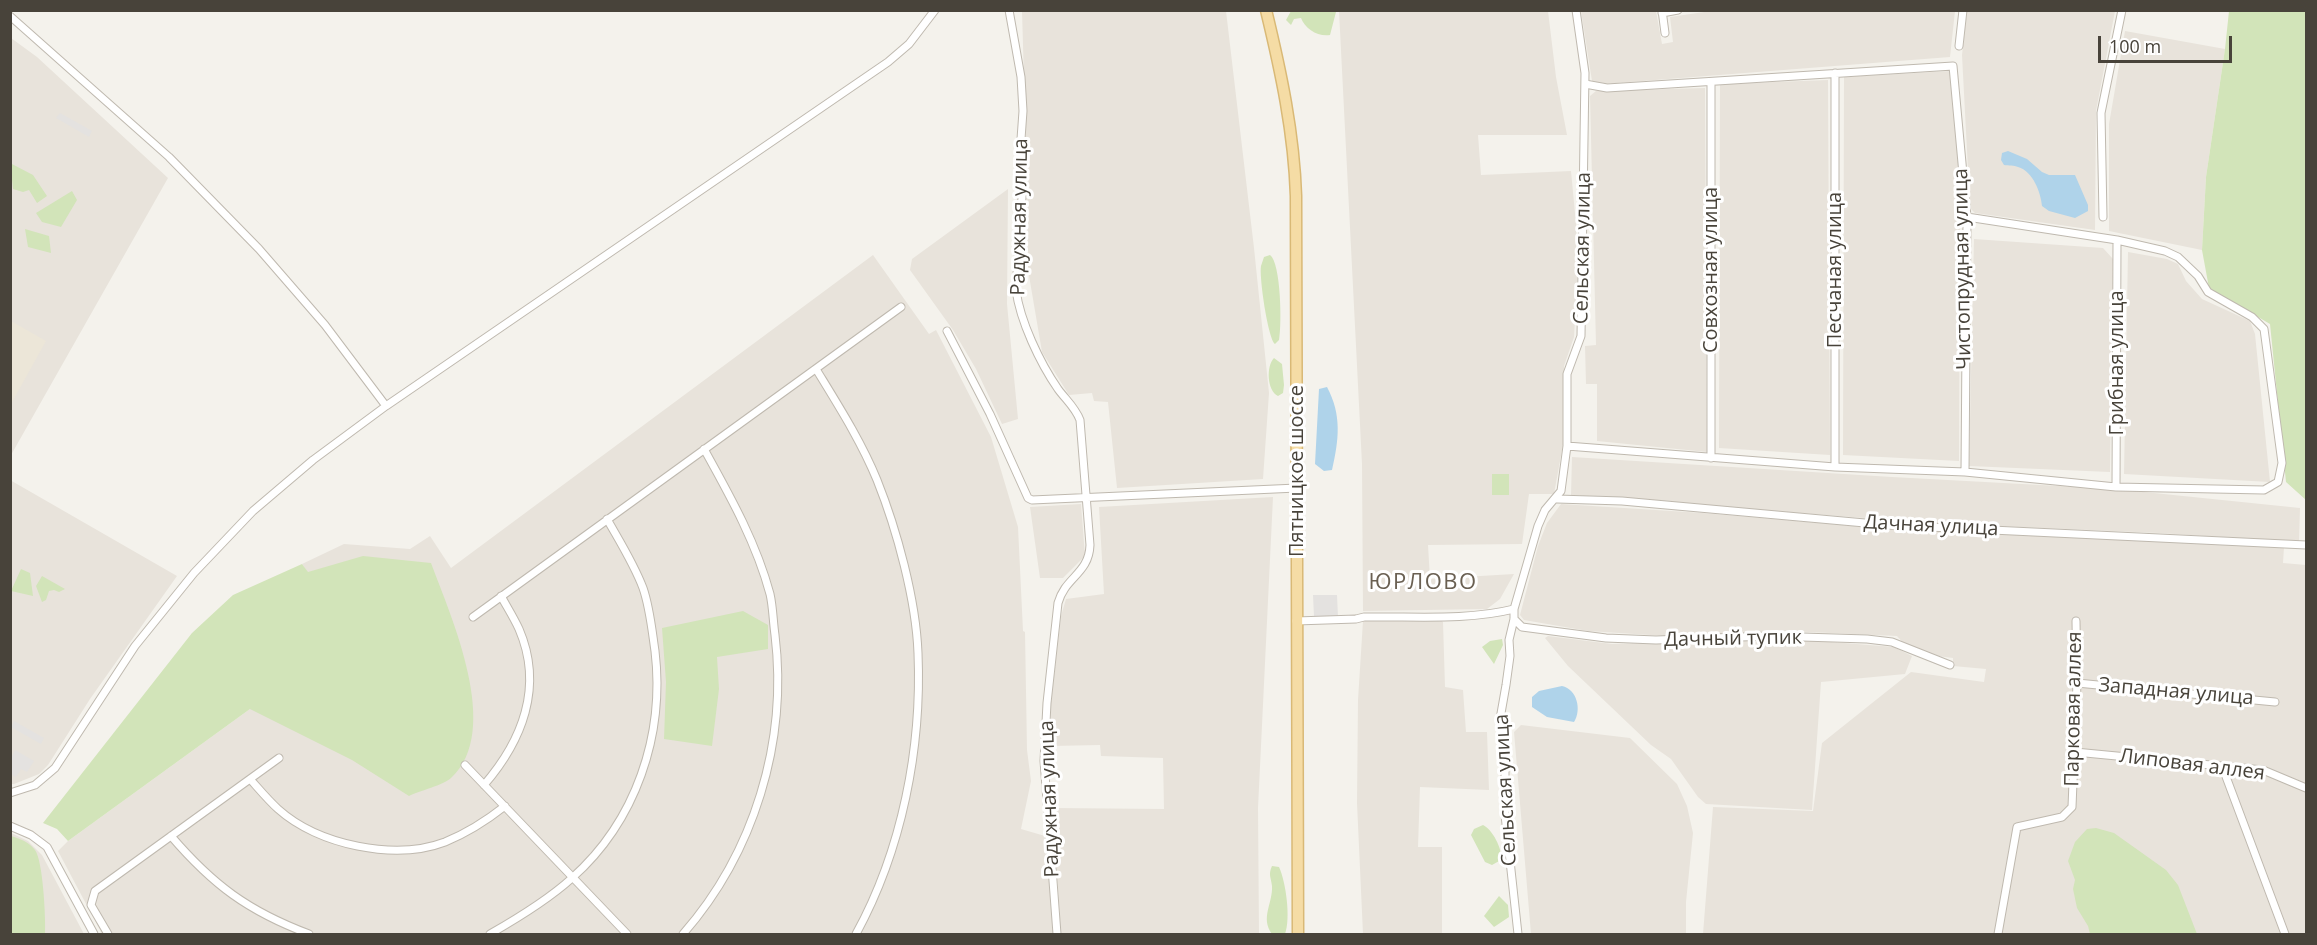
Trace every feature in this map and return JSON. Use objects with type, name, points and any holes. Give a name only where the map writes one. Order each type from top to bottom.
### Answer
[{"type":"main road","name":"Пятницкое шоссе","points":[[1266,10],[1295,155],[1298,286],[1296,488],[1298,934]]},
{"type":"street","points":[[10,793],[35,786],[55,768],[135,646],[194,573],[253,511],[313,460],[386,405],[888,62],[909,44],[935,10]]},
{"type":"street","name":"Радужная улица","points":[[1009,10],[1022,77],[1023,181],[1016,290],[1018,306],[1044,366],[1059,391],[1077,411],[1080,420],[1090,555],[1086,564],[1062,590],[1058,603],[1047,703],[1044,761],[1057,934]]},
{"type":"street","name":"Сельская улица","points":[[1518,934],[1505,815],[1505,738],[1500,719],[1510,656],[1509,640],[1514,609],[1538,526],[1545,510],[1557,499],[1561,491],[1567,446],[1567,374],[1581,336],[1585,74],[1576,10]]},
{"type":"street","points":[[1665,33],[1662,12],[1678,10]]},
{"type":"street","points":[[1959,46],[1963,10]]},
{"type":"street","points":[[2103,217],[2101,113],[2122,10]]},
{"type":"street","points":[[10,16],[169,157],[259,249],[325,326],[386,405]]},
{"type":"street","name":"Чистопрудная улица","points":[[1835,73],[1953,66],[1967,217],[1965,472]]},
{"type":"street","points":[[1585,84],[1607,88],[1835,73]]},
{"type":"street","name":"Песчаная улица","points":[[1835,73],[1835,467]]},
{"type":"street","name":"Совхозная улица","points":[[1711,458],[1712,82]]},
{"type":"street","points":[[1567,446],[1835,467],[1965,472],[2116,487],[2264,490],[2278,482],[2282,463],[2264,329],[2252,317],[2208,292],[2198,276],[2178,257],[2165,251],[2117,240],[1967,217]]},
{"type":"street","name":"Грибная улица","points":[[2116,487],[2117,240]]},
{"type":"street","points":[[473,617],[901,307]]},
{"type":"street","points":[[947,332],[990,414],[1028,498],[1036,501],[1296,488]]},
{"type":"street","points":[[816,369],[854,431],[877,480],[898,541],[910,593],[918,651],[917,712],[910,773],[896,837],[885,871],[856,934]]},
{"type":"street","points":[[683,934],[713,896],[736,858],[754,815],[770,762],[776,717],[778,660],[770,596],[754,548],[732,500],[704,449]]},
{"type":"street","name":"Дачная улица","points":[[1557,499],[1622,501],[1887,525],[2307,545]]},
{"type":"street","points":[[489,934],[517,919],[573,878],[601,847],[623,816],[650,753],[657,711],[657,670],[643,590],[607,519]]},
{"type":"street","points":[[484,785],[513,746],[524,719],[530,692],[528,662],[520,630],[501,596]]},
{"type":"street","points":[[1296,621],[1364,617],[1462,616],[1495,614],[1514,609]]},
{"type":"street","name":"Дачный тупик","points":[[1514,619],[1522,627],[1606,638],[1656,640],[1769,636],[1867,639],[1892,642],[1950,665]]},
{"type":"street","name":"Парковая аллея","points":[[1998,934],[2017,827],[2062,817],[2072,807],[2077,683],[2076,621]]},
{"type":"street","name":"Западная улица","points":[[2077,683],[2275,702]]},
{"type":"street","name":"Липовая аллея","points":[[2074,752],[2263,770],[2307,788]]},
{"type":"street","points":[[108,934],[91,905],[95,891],[279,758]]},
{"type":"street","points":[[465,765],[627,934]]},
{"type":"street","points":[[2222,766],[2286,934]]},
{"type":"street","points":[[250,779],[279,810],[304,827],[337,841],[370,848],[407,849],[442,843],[469,831],[505,806]]},
{"type":"street","points":[[10,826],[30,835],[47,847],[94,934]]},
{"type":"street","points":[[171,836],[195,864],[231,896],[273,921],[309,934]]},
{"type":"shaded area","points":[[1022,11],[1226,11],[1269,393],[1263,479],[1117,488],[1108,402],[1094,401],[1092,393],[1069,395],[1042,352],[1025,252],[1027,181]]},
{"type":"shaded area","points":[[1339,11],[1548,11],[1556,77],[1567,135],[1478,135],[1481,175],[1571,171],[1576,224],[1577,282],[1574,337],[1564,366],[1564,439],[1554,494],[1529,494],[1522,544],[1428,545],[1430,579],[1514,574],[1500,599],[1487,609],[1363,611],[1362,464]]},
{"type":"shaded area","points":[[1581,11],[1656,11],[1662,44],[1673,42],[1670,17],[1711,11],[1955,11],[1950,57],[1604,84],[1592,81]]},
{"type":"shaded area","points":[[1967,11],[2115,11],[2096,111],[2095,230],[1975,213],[1970,208],[1962,55]]},
{"type":"shaded area","points":[[2125,31],[2225,49],[2206,177],[2202,250],[2109,231],[2109,124]]},
{"type":"shaded area","points":[[11,38],[37,57],[168,178],[11,455]]},
{"type":"shaded area","points":[[1950,71],[1958,151],[1960,218],[1959,461],[1843,455],[1844,77]]},
{"type":"shaded area","points":[[1828,80],[1830,455],[1719,448],[1720,84]]},
{"type":"shaded area","points":[[1705,88],[1707,452],[1597,441],[1597,384],[1586,384],[1585,346],[1596,345],[1590,96],[1596,91]]},
{"type":"shaded area","points":[[60,113],[92,131],[89,137],[56,118]]},
{"type":"shaded area","points":[[1008,189],[1007,304],[1018,419],[1002,424],[976,369],[953,330],[910,270],[912,259]]},
{"type":"shaded area","points":[[1974,239],[2103,248],[2113,259],[2110,472],[1969,466]]},
{"type":"shaded area","points":[[2128,252],[2167,259],[2178,264],[2186,281],[2202,299],[2250,321],[2255,334],[2270,482],[2124,474]]},
{"type":"shaded area","points":[[873,255],[929,334],[936,330],[991,437],[1018,527],[1023,631],[1025,632],[1027,750],[1031,781],[1021,829],[1045,836],[1054,934],[102,934],[58,851],[68,841],[250,709],[307,572],[302,564],[344,544],[410,549],[430,536],[451,568]]},
{"type":"shaded area","points":[[11,321],[46,341],[11,404]]},
{"type":"shaded area","points":[[1572,457],[2115,489],[2300,508],[2299,542],[2159,533],[1928,523],[1571,495]]},
{"type":"shaded area","points":[[10,480],[177,576],[90,699],[48,765],[39,774],[14,784],[10,784]]},
{"type":"shaded area","points":[[1273,497],[1258,808],[1259,934],[1061,934],[1053,808],[1164,809],[1163,758],[1101,756],[1100,745],[1051,746],[1051,702],[1061,616],[1066,599],[1104,594],[1099,507]]},
{"type":"shaded area","points":[[1081,504],[1085,556],[1063,578],[1040,578],[1030,507]]},
{"type":"shaded area","points":[[1561,504],[1703,513],[1888,529],[2284,547],[2283,563],[2306,565],[2306,934],[1703,934],[1713,807],[1813,811],[1822,743],[1911,672],[1984,682],[1986,669],[1953,666],[1953,658],[1930,655],[1904,644],[1897,636],[1787,631],[1666,636],[1588,631],[1524,620],[1520,615],[1538,546],[1547,523]]},
{"type":"shaded area","points":[[1313,595],[1337,595],[1338,617],[1314,617]]},
{"type":"shaded area","points":[[1439,619],[1443,622],[1445,687],[1463,690],[1466,732],[1487,732],[1489,790],[1420,787],[1418,847],[1442,847],[1442,934],[1363,934],[1357,803],[1358,700],[1363,621]]},
{"type":"shaded area","points":[[1548,636],[1612,644],[1766,639],[1819,641],[1894,647],[1912,656],[1905,674],[1821,682],[1812,810],[1706,804],[1698,797],[1671,759],[1651,745],[1568,666],[1545,638]]},
{"type":"shaded area","points":[[14,721],[44,738],[41,744],[11,727]]},
{"type":"shaded area","points":[[1521,725],[1630,738],[1677,784],[1687,806],[1693,833],[1686,902],[1686,934],[1531,934],[1514,732]]},
{"type":"shaded area","points":[[15,750],[34,761],[27,772],[21,769],[16,777],[11,774],[11,758]]},
{"type":"shaded area","points":[[11,833],[28,841],[42,855],[84,934],[11,934]]},
{"type":"green space","points":[[1334,10],[1336,12],[1330,35],[1321,35],[1312,31],[1301,18],[1294,19],[1291,25],[1286,20],[1291,11]]},
{"type":"green space","points":[[2229,11],[2306,11],[2306,500],[2286,482],[2270,324],[2209,288],[2202,250],[2206,177]]},
{"type":"green space","points":[[10,163],[33,175],[47,196],[37,203],[29,190],[23,192],[13,189]]},
{"type":"green space","points":[[72,191],[77,200],[61,227],[42,222],[36,213]]},
{"type":"green space","points":[[25,229],[49,236],[51,253],[28,247]]},
{"type":"green space","points":[[1270,255],[1274,260],[1280,295],[1280,332],[1279,340],[1275,344],[1267,320],[1261,272],[1264,257]]},
{"type":"green space","points":[[1274,358],[1282,364],[1283,393],[1278,396],[1272,389],[1269,378],[1271,362]]},
{"type":"green space","points":[[1492,474],[1509,474],[1509,495],[1492,495]]},
{"type":"green space","points":[[363,556],[431,563],[460,642],[473,704],[473,732],[466,757],[451,778],[409,796],[352,760],[250,709],[68,841],[57,829],[43,823],[192,633],[233,595],[302,564],[308,572]]},
{"type":"green space","points":[[21,569],[30,573],[33,596],[11,591]]},
{"type":"green space","points":[[42,576],[65,589],[59,592],[49,591],[46,600],[42,602],[36,586]]},
{"type":"green space","points":[[743,611],[768,625],[768,649],[717,657],[719,689],[712,746],[664,739],[666,682],[662,628]]},
{"type":"green space","points":[[1502,639],[1503,645],[1494,664],[1482,647],[1490,641]]},
{"type":"green space","points":[[1483,825],[1499,845],[1501,860],[1492,865],[1485,862],[1471,835],[1474,829]]},
{"type":"green space","points":[[2096,828],[2114,833],[2166,870],[2178,885],[2197,934],[2090,934],[2077,908],[2073,889],[2075,880],[2068,861],[2075,842],[2087,829]]},
{"type":"green space","points":[[11,836],[30,844],[38,856],[43,890],[45,934],[11,934]]},
{"type":"green space","points":[[1272,866],[1279,867],[1286,891],[1288,919],[1285,934],[1272,934],[1267,922],[1272,892],[1270,874]]},
{"type":"green space","points":[[1499,896],[1508,905],[1509,917],[1494,927],[1484,916]]},
{"type":"water","points":[[2008,151],[2027,159],[2049,175],[2075,175],[2088,205],[2088,211],[2075,218],[2049,211],[2042,206],[2038,189],[2028,173],[2016,166],[2004,165],[2001,160],[2002,153]]},
{"type":"water","points":[[1327,387],[1335,408],[1338,428],[1332,470],[1324,471],[1315,464],[1319,389]]},
{"type":"water","points":[[1562,686],[1571,691],[1577,701],[1578,712],[1574,722],[1547,717],[1532,707],[1532,697],[1539,691]]},
{"type":"district","name":"ЮРЛОВО","points":[[1423,583]]}]
